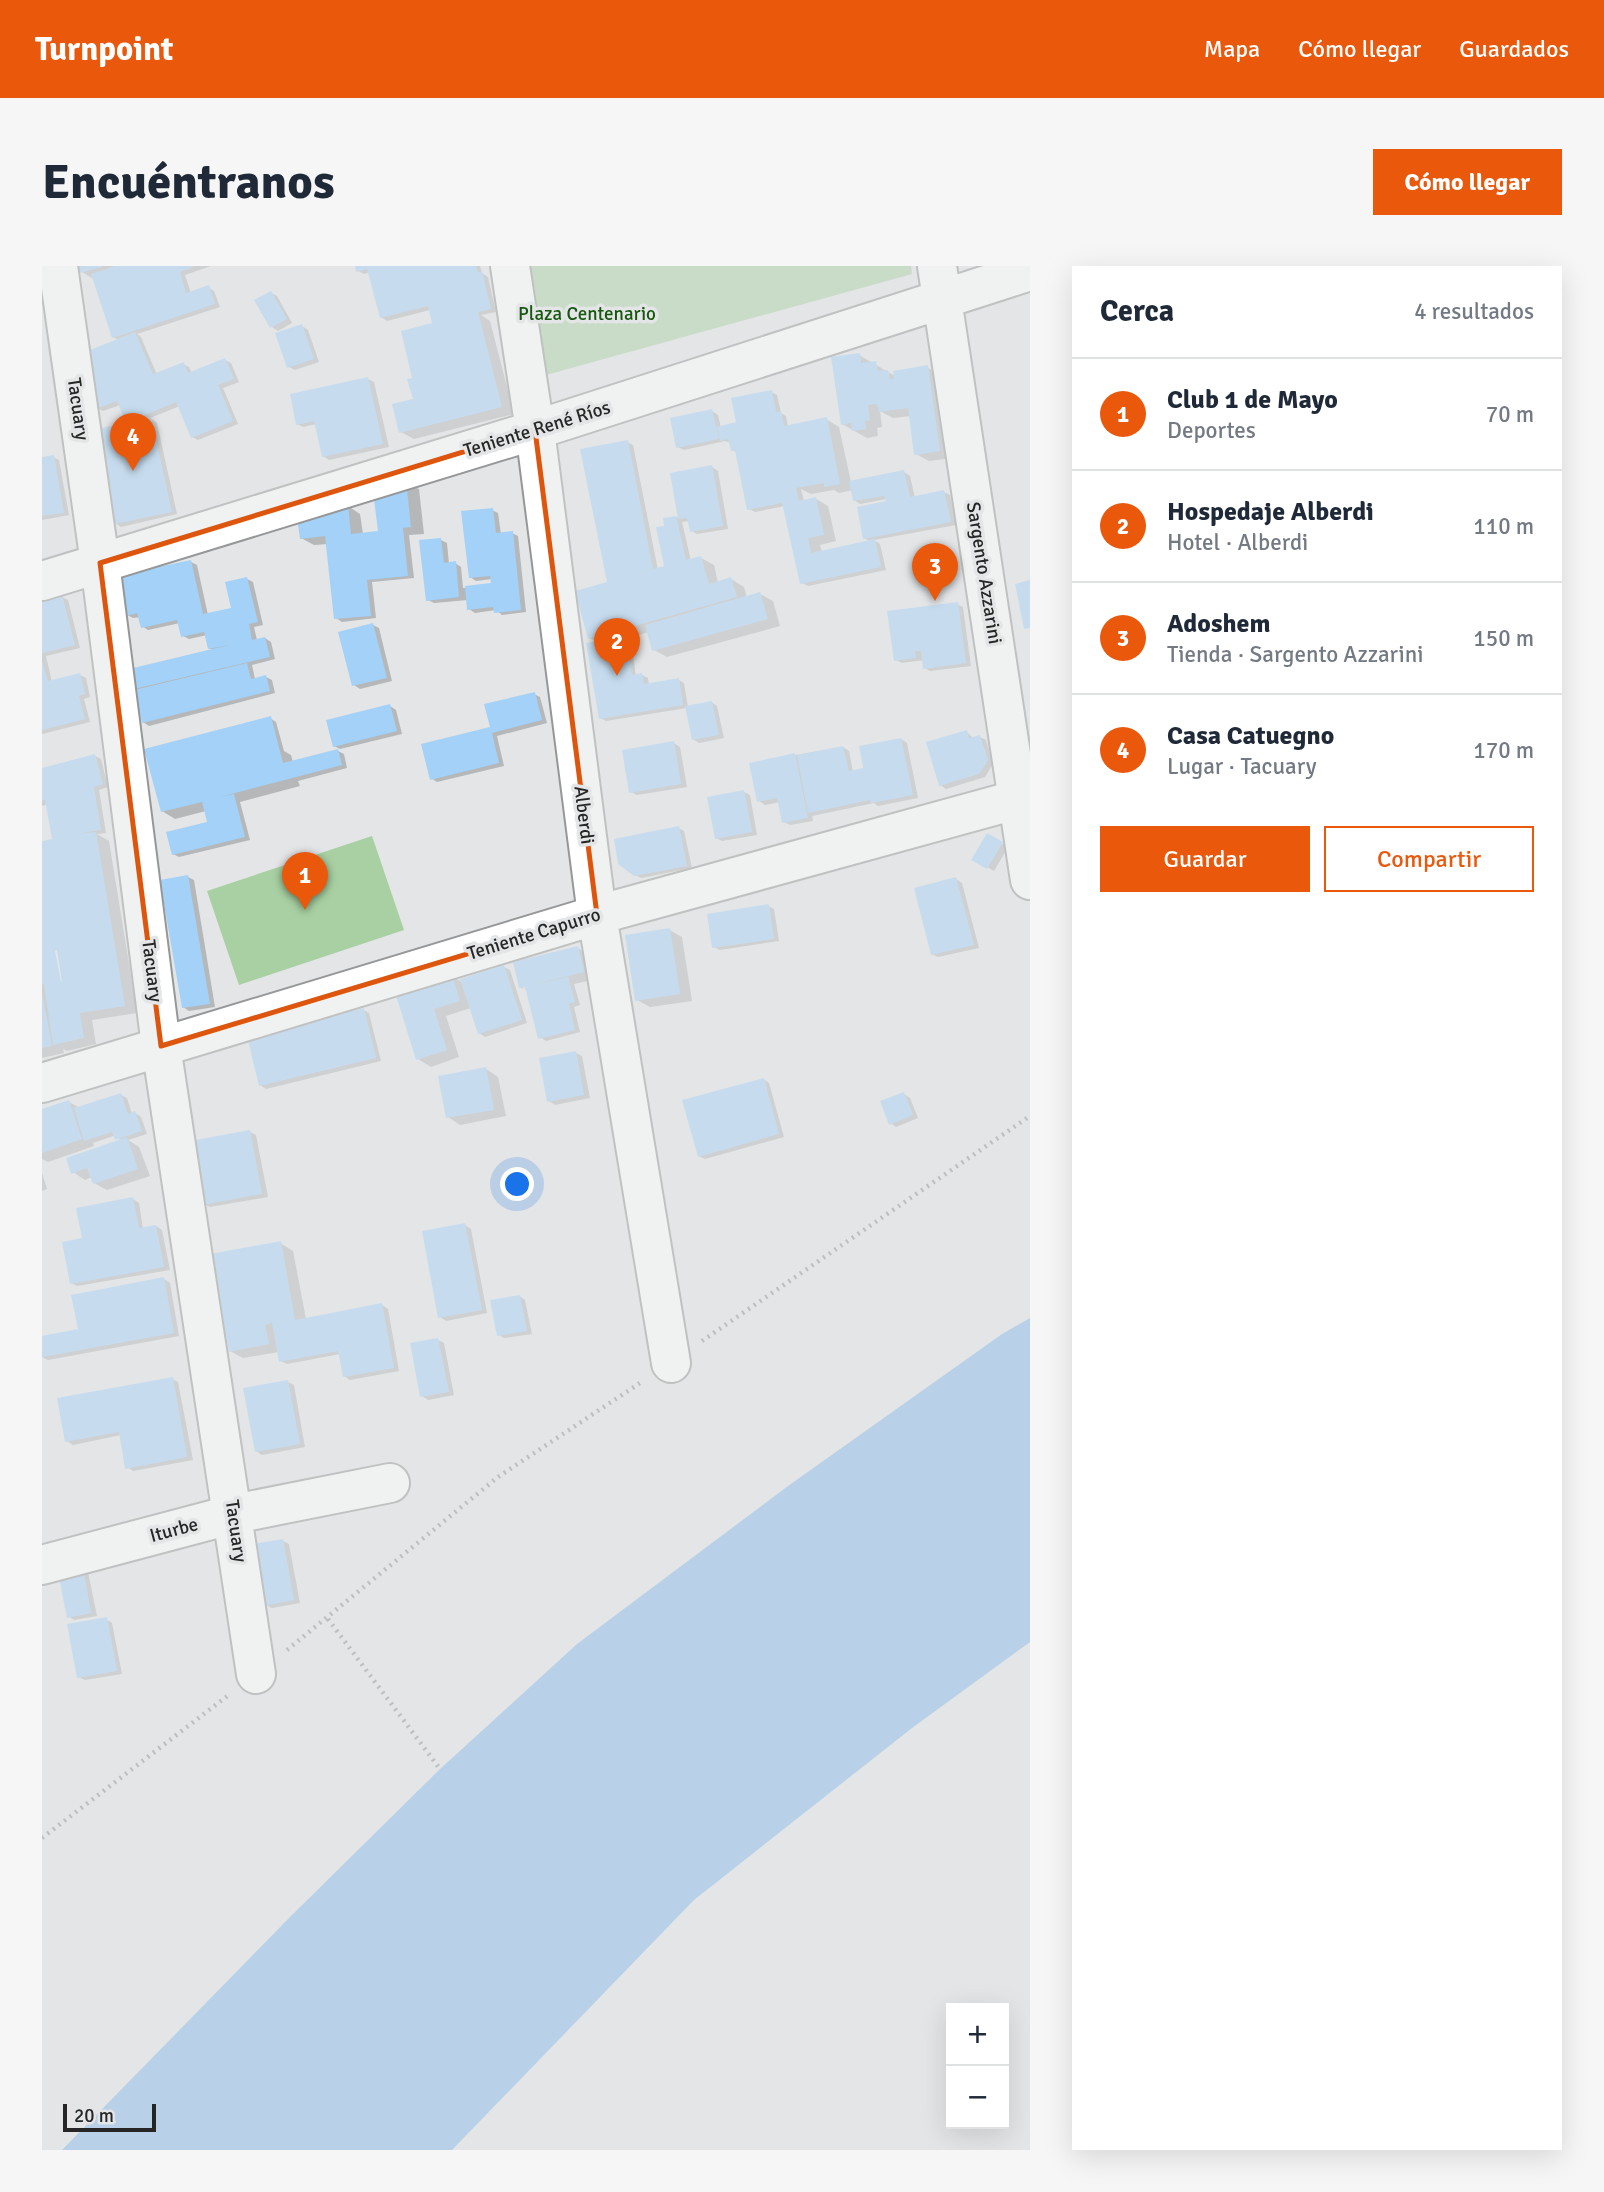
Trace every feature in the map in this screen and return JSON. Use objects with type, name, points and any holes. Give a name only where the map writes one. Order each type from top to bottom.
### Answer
[{"type":"street","name":"Tacuary","points":[[58,266],[100,563],[161,1046],[234,1514],[256,1674]]},
{"type":"street","name":"Alberdi","points":[[510,266],[535,430],[597,915],[671,1363]]},
{"type":"street","name":"Teniente René Ríos","points":[[42,581],[535,430],[939,283],[1030,271]]},
{"type":"street","name":"Sargento Azzarini","points":[[939,283],[1024,798],[1030,880]]},
{"type":"street","name":"Teniente Capurro","points":[[42,1083],[597,915],[1024,798]]},
{"type":"street","name":"Iturbe","points":[[42,1565],[234,1514],[390,1483]]},
{"type":"path","points":[[42,1838],[328,1619],[498,1477],[671,1363],[1030,1116]]},
{"type":"path","points":[[328,1619],[440,1769]]},
{"type":"highlighted area","points":[[535,430],[597,915],[161,1046],[100,563]]},
{"type":"green space","name":"Plaza Centenario","points":[[529,266],[911,266],[912,274],[546,375]]},
{"type":"green space","points":[[372,836],[404,930],[239,985],[207,891]]},
{"type":"water","points":[[1030,1318],[1030,1642],[912,1728],[694,1900],[452,2150],[62,2150],[290,1917],[440,1769],[577,1644],[788,1486],[1002,1334]]},
{"type":"building","points":[[78,266],[102,266],[102,267],[80,273]]},
{"type":"building","points":[[115,266],[195,266],[180,272],[186,293],[209,285],[215,304],[112,338],[91,274]]},
{"type":"building","points":[[355,266],[476,266],[478,273],[482,271],[491,309],[478,312],[502,407],[399,433],[392,404],[413,399],[407,379],[412,378],[401,331],[432,323],[428,306],[380,318],[367,269],[356,272]]},
{"type":"building","points":[[271,291],[287,319],[270,328],[254,300]]},
{"type":"building","points":[[302,324],[314,359],[287,368],[275,333]]},
{"type":"building","points":[[135,332],[153,374],[184,362],[188,373],[225,358],[234,379],[218,385],[233,421],[191,438],[176,402],[126,423],[117,401],[95,409],[85,352]]},
{"type":"building","points":[[860,353],[861,363],[876,361],[878,371],[888,370],[890,379],[894,379],[893,371],[928,365],[940,451],[914,455],[908,408],[879,412],[877,404],[868,405],[870,420],[865,421],[866,429],[852,431],[851,423],[841,425],[831,357]]},
{"type":"building","points":[[368,377],[383,444],[322,457],[314,421],[296,425],[290,394]]},
{"type":"building","points":[[772,390],[776,412],[781,411],[784,426],[827,417],[840,484],[824,487],[824,483],[796,488],[799,501],[816,497],[824,535],[808,538],[811,553],[875,539],[881,567],[800,584],[782,503],[747,510],[735,450],[731,451],[728,439],[720,441],[717,427],[736,422],[731,398]]},
{"type":"building","points":[[712,409],[719,439],[676,448],[670,418]]},
{"type":"building","points":[[151,417],[172,512],[114,524],[93,430]]},
{"type":"building","points":[[628,440],[653,569],[664,566],[656,527],[664,526],[663,518],[676,516],[686,560],[701,556],[709,584],[731,577],[737,597],[588,639],[575,591],[607,582],[580,449]]},
{"type":"building","points":[[54,455],[64,513],[42,516],[42,457]]},
{"type":"building","points":[[712,465],[723,526],[690,532],[687,518],[678,519],[670,473]]},
{"type":"building","points":[[904,470],[910,497],[944,490],[951,522],[863,539],[857,507],[886,501],[884,496],[853,501],[849,481]]},
{"type":"building","points":[[406,480],[411,527],[403,528],[408,576],[367,580],[371,616],[334,619],[325,536],[300,539],[296,510],[348,504],[351,534],[378,531],[372,483]]},
{"type":"building","points":[[493,508],[496,533],[513,531],[521,610],[494,613],[493,607],[467,610],[465,586],[491,583],[490,576],[469,578],[461,511]]},
{"type":"building","points":[[441,538],[444,563],[456,561],[459,597],[426,601],[419,540]]},
{"type":"building","points":[[191,560],[203,614],[231,608],[225,582],[247,577],[258,622],[249,624],[252,640],[265,637],[270,657],[134,689],[129,669],[229,645],[208,649],[204,632],[181,637],[177,620],[141,628],[137,613],[126,616],[116,576]]},
{"type":"building","points":[[1030,580],[1030,628],[1024,629],[1015,584]]},
{"type":"building","points":[[760,592],[768,619],[652,651],[645,625]]},
{"type":"building","points":[[62,595],[75,645],[42,653],[42,600]]},
{"type":"building","points":[[958,602],[966,663],[923,669],[921,651],[915,651],[916,658],[894,661],[887,611]]},
{"type":"building","points":[[373,623],[387,678],[352,686],[338,632]]},
{"type":"building","points":[[625,636],[632,675],[642,673],[644,684],[679,678],[683,705],[599,719],[586,643]]},
{"type":"building","points":[[42,661],[48,681],[80,673],[85,694],[79,696],[85,719],[42,730]]},
{"type":"building","points":[[247,663],[251,679],[266,675],[270,691],[142,723],[134,690]]},
{"type":"building","points":[[535,692],[542,720],[492,733],[499,763],[430,780],[421,744],[490,727],[484,704]]},
{"type":"building","points":[[712,701],[719,735],[692,740],[685,706]]},
{"type":"building","points":[[390,704],[397,731],[333,747],[326,720]]},
{"type":"building","points":[[271,716],[283,763],[338,749],[342,765],[220,797],[234,794],[245,837],[172,855],[166,832],[207,822],[202,802],[161,812],[144,749]]},
{"type":"building","points":[[967,730],[969,738],[980,735],[988,760],[979,774],[939,786],[926,742]]},
{"type":"building","points":[[901,738],[913,795],[871,803],[870,800],[808,813],[797,755],[843,746],[849,771],[863,768],[865,778],[859,746]]},
{"type":"building","points":[[674,741],[681,784],[629,793],[622,750]]},
{"type":"building","points":[[795,753],[808,818],[782,823],[777,798],[757,802],[749,763]]},
{"type":"building","points":[[95,754],[103,784],[94,787],[101,830],[76,834],[96,832],[125,1006],[80,1013],[84,1038],[53,1045],[42,984],[42,841],[52,839],[45,800],[42,801],[42,768]],"holes":[[[57,950],[62,982],[55,951]]]},
{"type":"building","points":[[744,790],[752,832],[715,839],[707,797]]},
{"type":"building","points":[[679,826],[687,866],[634,876],[618,864],[614,839]]},
{"type":"building","points":[[987,833],[1003,842],[987,869],[971,860]]},
{"type":"building","points":[[188,875],[210,1004],[182,1008],[160,880]]},
{"type":"building","points":[[956,877],[974,945],[931,955],[914,888]]},
{"type":"building","points":[[769,904],[774,939],[712,948],[707,914]]},
{"type":"building","points":[[670,928],[680,994],[635,1001],[625,935]]},
{"type":"building","points":[[578,946],[584,972],[529,986],[568,977],[575,1002],[569,1004],[575,1030],[538,1039],[525,987],[519,988],[513,962]]},
{"type":"building","points":[[504,965],[522,1020],[478,1034],[460,979]]},
{"type":"building","points":[[452,974],[460,1001],[434,1009],[447,1050],[416,1060],[395,992]]},
{"type":"building","points":[[42,993],[52,1046],[42,1048]]},
{"type":"building","points":[[364,1008],[376,1058],[259,1086],[247,1036]]},
{"type":"building","points":[[576,1051],[584,1095],[547,1102],[539,1058]]},
{"type":"building","points":[[486,1067],[494,1110],[446,1118],[438,1076]]},
{"type":"building","points":[[764,1078],[779,1134],[698,1157],[682,1100]]},
{"type":"building","points":[[904,1092],[913,1115],[889,1125],[880,1101]]},
{"type":"building","points":[[121,1093],[128,1114],[135,1111],[142,1131],[115,1140],[112,1132],[84,1141],[74,1108]]},
{"type":"building","points":[[69,1100],[82,1139],[42,1153],[42,1109]]},
{"type":"building","points":[[250,1130],[262,1194],[202,1205],[190,1141]]},
{"type":"building","points":[[127,1137],[138,1169],[93,1184],[87,1168],[71,1174],[66,1158]]},
{"type":"building","points":[[133,1197],[139,1228],[156,1225],[164,1267],[70,1284],[62,1242],[82,1238],[76,1208]]},
{"type":"building","points":[[465,1223],[482,1310],[438,1318],[422,1231]]},
{"type":"building","points":[[281,1241],[295,1320],[382,1303],[394,1368],[343,1377],[338,1351],[279,1362],[272,1323],[265,1325],[269,1344],[229,1352],[210,1254]]},
{"type":"building","points":[[164,1277],[174,1333],[42,1357],[42,1336],[78,1329],[71,1295]]},
{"type":"building","points":[[520,1295],[527,1331],[497,1336],[490,1300]]},
{"type":"building","points":[[438,1338],[449,1392],[420,1397],[410,1343]]},
{"type":"building","points":[[173,1377],[187,1457],[125,1469],[119,1432],[65,1442],[57,1398]]},
{"type":"building","points":[[288,1380],[300,1444],[255,1452],[243,1388]]},
{"type":"building","points":[[283,1539],[294,1600],[264,1606],[253,1544]]},
{"type":"building","points":[[83,1567],[91,1613],[67,1618],[58,1572]]},
{"type":"building","points":[[107,1617],[117,1671],[77,1678],[67,1624]]},
{"type":"place","name":"Casa Catuegno","points":[[133,471]]},
{"type":"place","name":"Adoshem","points":[[935,601]]},
{"type":"place","name":"Hospedaje Alberdi","points":[[617,676]]},
{"type":"place","name":"Club 1 de Mayo","points":[[305,910]]}]
